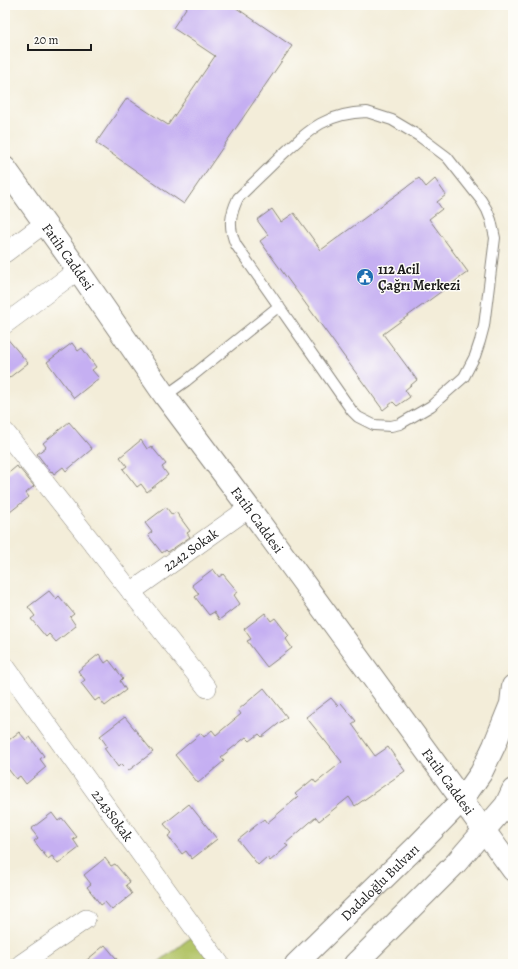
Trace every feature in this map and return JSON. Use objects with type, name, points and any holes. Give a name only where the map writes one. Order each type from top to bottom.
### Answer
[{"type":"street","name":"Fatih Caddesi","points":[[5,168],[78,270],[164,396],[249,508],[513,870]]},
{"type":"street","points":[[5,253],[45,223]]},
{"type":"street","points":[[5,324],[78,270]]},
{"type":"street","points":[[5,432],[207,688]]},
{"type":"street","name":"2242 Sokak","points":[[132,592],[249,508]]},
{"type":"street","name":"2243Sokak","points":[[5,666],[220,964]]},
{"type":"street","name":"Dadaloğlu Bulvarı","points":[[296,964],[462,800],[481,773],[494,746],[511,704],[513,686]]},
{"type":"street","points":[[355,964],[456,863],[506,805],[513,790]]},
{"type":"street","points":[[20,964],[86,920]]},
{"type":"lane","points":[[355,112],[367,112],[392,120],[419,136],[447,157],[481,200],[487,210],[495,238],[484,326],[475,356],[464,377],[431,406],[400,424],[391,426],[374,425],[358,417],[352,411],[279,306],[236,246],[232,236],[231,216],[238,198],[300,138],[313,128],[328,120],[355,112]]},
{"type":"lane","points":[[164,396],[186,381],[279,306]]},
{"type":"green space","points":[[194,935],[211,964],[156,964]]},
{"type":"building","points":[[188,5],[232,5],[292,46],[184,204],[96,143],[127,98],[168,125],[215,56],[173,28]]},
{"type":"building","points":[[419,178],[426,187],[435,179],[446,195],[437,202],[442,209],[429,219],[468,272],[383,334],[417,380],[405,390],[410,397],[397,406],[393,402],[383,410],[260,241],[268,235],[257,220],[272,209],[281,222],[294,213],[321,250]]},
{"type":"building","points":[[5,336],[28,363],[5,381]]},
{"type":"building","points":[[72,343],[78,351],[82,348],[96,367],[92,370],[99,378],[74,398],[47,362]]},
{"type":"building","points":[[69,422],[92,449],[66,471],[63,467],[54,474],[37,454],[46,447],[43,443]]},
{"type":"building","points":[[141,440],[147,449],[151,446],[166,464],[162,467],[168,475],[147,492],[141,484],[137,487],[123,469],[127,466],[120,457]]},
{"type":"building","points":[[17,466],[34,486],[26,493],[29,497],[5,516],[5,476]]},
{"type":"building","points":[[166,507],[172,515],[176,512],[190,531],[187,533],[190,537],[168,552],[166,550],[162,553],[148,535],[152,532],[145,523]]},
{"type":"building","points":[[213,569],[219,577],[223,574],[238,592],[234,595],[240,604],[219,620],[214,612],[209,615],[195,597],[199,594],[192,585]]},
{"type":"building","points":[[49,591],[56,599],[59,596],[74,614],[70,617],[76,626],[56,642],[49,634],[46,637],[31,619],[35,616],[28,607]]},
{"type":"building","points":[[265,613],[271,621],[275,618],[289,636],[286,639],[292,648],[267,667],[247,641],[251,639],[244,629]]},
{"type":"building","points":[[99,654],[105,663],[109,660],[123,678],[120,681],[126,690],[105,706],[99,698],[95,701],[81,683],[85,680],[78,671]]},
{"type":"building","points":[[264,688],[287,717],[262,737],[259,734],[250,741],[246,737],[221,757],[224,761],[198,783],[175,755],[201,733],[204,737],[212,730],[216,735],[241,714],[238,710]]},
{"type":"building","points":[[331,698],[338,706],[341,703],[356,721],[352,724],[375,756],[388,747],[405,771],[355,806],[349,797],[319,821],[316,817],[285,844],[288,846],[270,861],[267,857],[258,865],[238,840],[264,819],[267,823],[298,797],[295,794],[313,779],[316,783],[342,762],[306,717]]},
{"type":"building","points":[[125,717],[153,752],[128,771],[121,764],[118,767],[104,748],[107,746],[100,736]]},
{"type":"building","points":[[19,732],[26,740],[30,737],[44,756],[40,759],[46,767],[26,784],[20,776],[16,779],[5,765],[5,743]]},
{"type":"building","points":[[189,804],[217,839],[192,859],[186,851],[182,854],[168,836],[172,833],[164,824]]},
{"type":"building","points":[[52,813],[58,821],[62,818],[77,837],[73,839],[79,848],[58,864],[52,856],[48,859],[34,841],[38,838],[31,829]]},
{"type":"building","points":[[105,858],[111,866],[115,864],[130,882],[126,885],[132,894],[112,910],[105,902],[101,905],[87,887],[91,884],[84,875]]},
{"type":"building","points":[[105,945],[121,964],[82,964]]},
{"type":"place","name":"112 Acil Çağrı Merkezi","points":[[365,277]]}]
